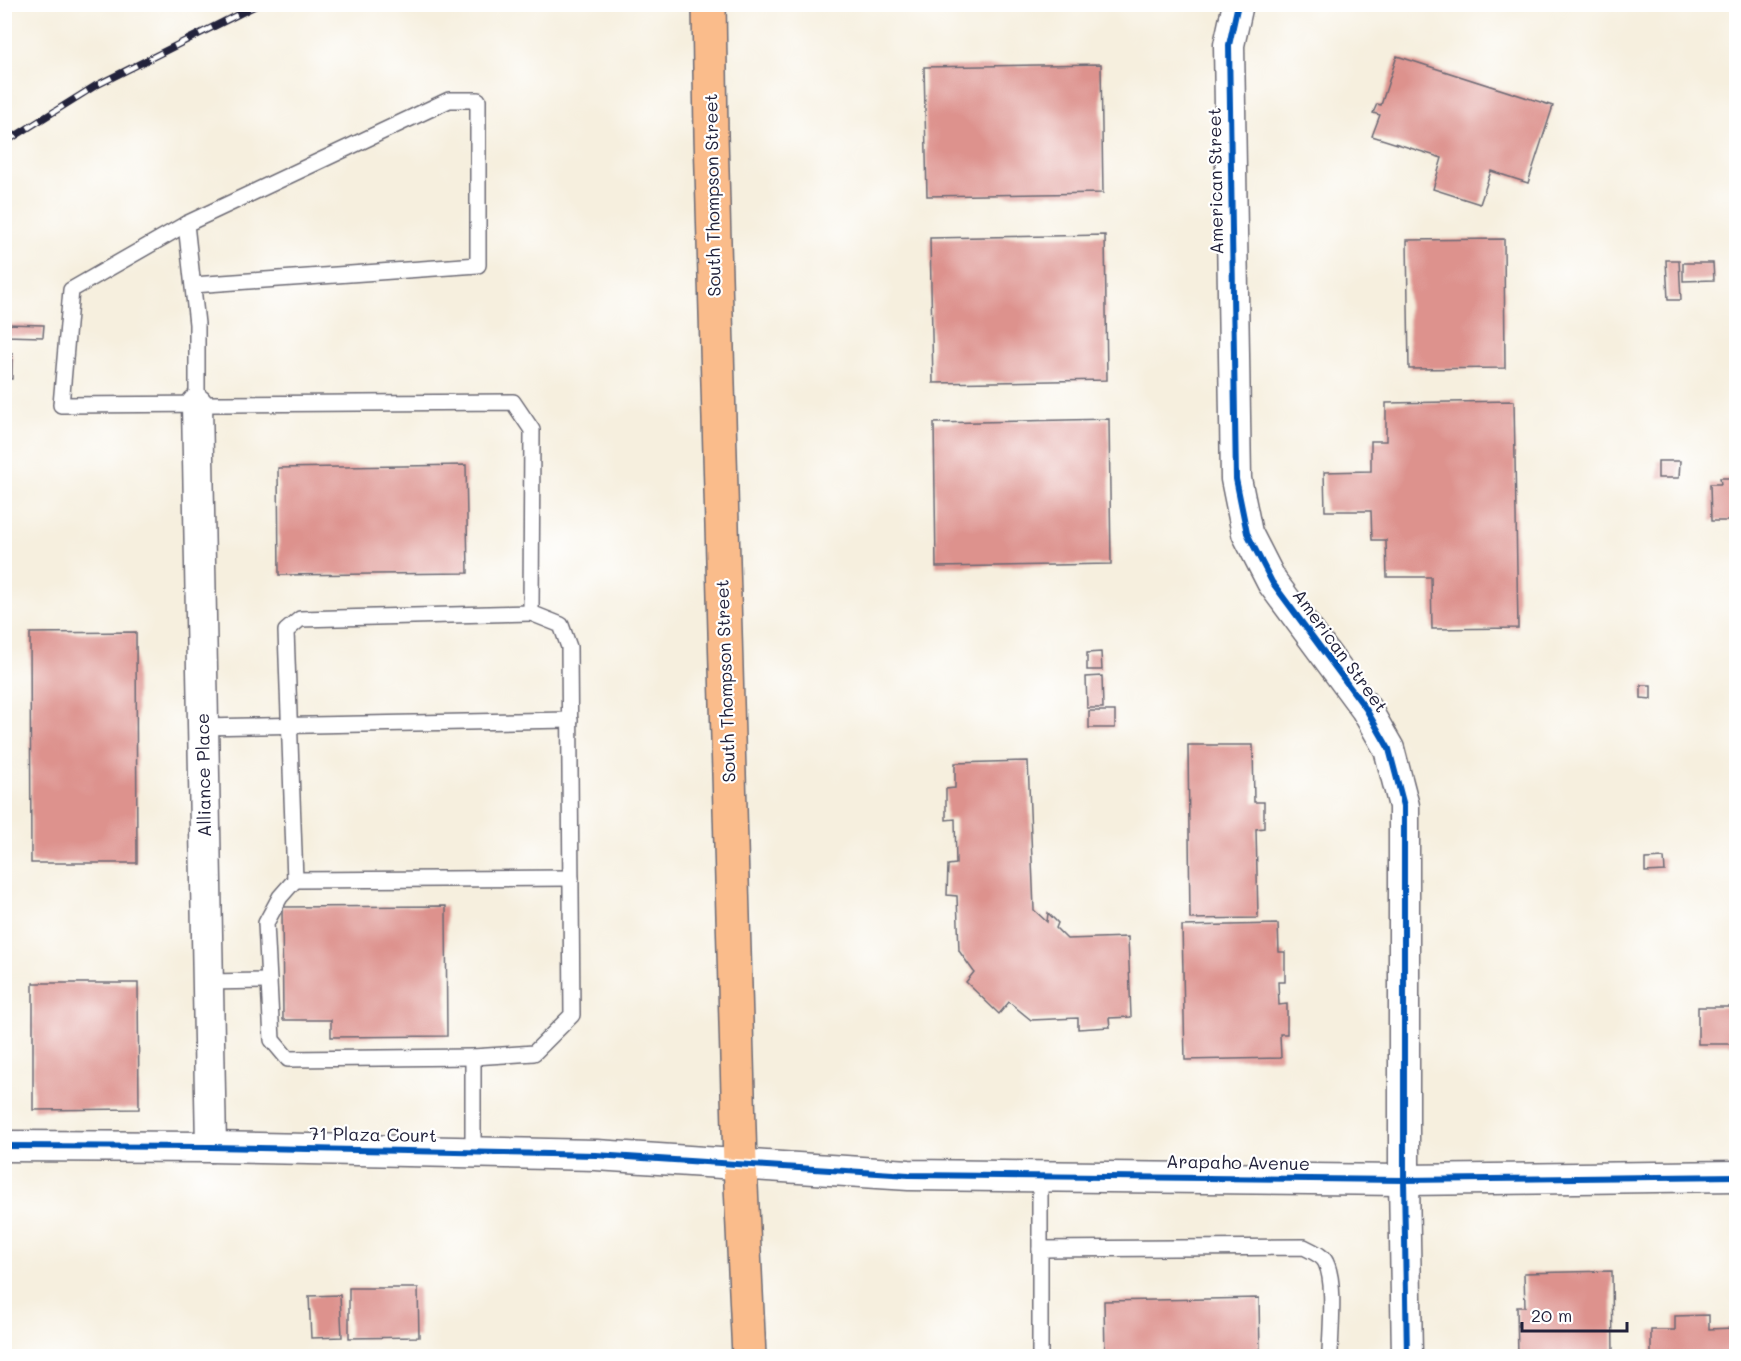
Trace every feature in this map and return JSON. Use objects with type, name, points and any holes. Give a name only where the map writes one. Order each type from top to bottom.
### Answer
[{"type":"highway","name":"South Thompson Street","points":[[709,4],[711,158],[740,1164],[749,1356]]},
{"type":"street","name":"American Street","points":[[1238,4],[1229,45],[1236,479],[1247,533],[1272,582],[1366,709],[1389,749],[1404,806],[1404,1180],[1407,1356]]},
{"type":"street","name":"Alliance Place","points":[[197,404],[211,1147]]},
{"type":"street","name":"71 Plaza Court","points":[[4,1146],[211,1147],[596,1155],[740,1164]]},
{"type":"street","name":"Arapaho Avenue","points":[[740,1164],[909,1175],[1404,1180],[1737,1176]]},
{"type":"lane","points":[[193,285],[478,265],[478,100],[449,100],[186,224],[71,290],[61,405],[513,402],[532,430],[531,613]]},
{"type":"lane","points":[[186,224],[197,324],[197,404]]},
{"type":"lane","points":[[531,613],[561,625],[569,647],[570,720],[572,1016],[534,1053],[473,1057],[288,1059],[272,1040],[266,923],[280,897],[295,880],[286,631],[300,619],[531,613]]},
{"type":"lane","points":[[203,727],[570,720]]},
{"type":"lane","points":[[295,880],[571,878]]},
{"type":"lane","points":[[208,982],[269,981]]},
{"type":"lane","points":[[473,1057],[473,1153]]},
{"type":"lane","points":[[1040,1176],[1040,1356]]},
{"type":"lane","points":[[1040,1249],[1304,1247],[1322,1257],[1326,1262],[1331,1283],[1330,1356]]},
{"type":"building","points":[[1397,56],[1553,106],[1528,183],[1491,171],[1480,204],[1433,189],[1442,158],[1372,136],[1380,115],[1373,113],[1377,104],[1381,105]]},
{"type":"building","points":[[1101,64],[1103,193],[927,196],[924,67]]},
{"type":"building","points":[[1105,235],[1107,380],[933,383],[930,238]]},
{"type":"building","points":[[1504,239],[1505,368],[1409,369],[1407,240]]},
{"type":"building","points":[[1666,260],[1679,260],[1681,300],[1668,300]]},
{"type":"building","points":[[1683,263],[1713,263],[1714,280],[1683,281]]},
{"type":"building","points":[[4,324],[44,325],[43,337],[4,336]]},
{"type":"building","points":[[4,352],[12,353],[12,379],[4,379]]},
{"type":"building","points":[[1514,401],[1518,628],[1432,629],[1431,577],[1387,577],[1386,540],[1372,540],[1371,511],[1325,511],[1324,472],[1371,471],[1371,441],[1386,441],[1386,403]]},
{"type":"building","points":[[1109,419],[1111,564],[936,567],[934,423]]},
{"type":"building","points":[[1658,461],[1680,461],[1679,478],[1658,478]]},
{"type":"building","points":[[466,465],[468,573],[279,575],[278,468]]},
{"type":"building","points":[[1720,478],[1734,478],[1736,521],[1711,521],[1710,484],[1721,484]]},
{"type":"building","points":[[136,632],[137,863],[31,863],[30,633]]},
{"type":"building","points":[[1101,652],[1102,670],[1087,670],[1087,653]]},
{"type":"building","points":[[1102,676],[1103,708],[1087,708],[1086,677]]},
{"type":"building","points":[[1641,685],[1651,685],[1651,699],[1641,698]]},
{"type":"building","points":[[1089,711],[1115,711],[1115,728],[1089,728]]},
{"type":"building","points":[[1188,745],[1253,745],[1254,802],[1264,802],[1264,828],[1256,829],[1258,918],[1190,919]]},
{"type":"building","points":[[1028,761],[1034,910],[1047,922],[1048,913],[1058,923],[1056,928],[1067,939],[1128,937],[1131,1017],[1109,1018],[1110,1027],[1078,1029],[1078,1018],[1031,1020],[1009,1002],[999,1014],[966,982],[974,972],[959,951],[957,896],[947,895],[948,865],[956,864],[955,819],[946,820],[946,789],[955,788],[955,763]]},
{"type":"building","points":[[1664,858],[1665,871],[1645,872],[1645,859]]},
{"type":"building","points":[[446,906],[447,1036],[331,1037],[331,1020],[283,1020],[282,907]]},
{"type":"building","points":[[1278,924],[1279,952],[1285,952],[1285,982],[1278,982],[1279,1005],[1287,1004],[1287,1034],[1280,1034],[1281,1058],[1185,1060],[1182,926]]},
{"type":"building","points":[[33,983],[138,983],[139,1109],[33,1110]]},
{"type":"building","points":[[1698,1007],[1736,1007],[1736,1044],[1698,1044]]},
{"type":"building","points":[[1612,1271],[1613,1356],[1518,1356],[1517,1307],[1525,1307],[1524,1273]]},
{"type":"building","points":[[349,1288],[418,1288],[419,1337],[349,1338]]},
{"type":"building","points":[[340,1295],[342,1337],[311,1338],[309,1296]]},
{"type":"building","points":[[1259,1298],[1260,1356],[1105,1356],[1104,1301]]},
{"type":"building","points":[[1709,1315],[1709,1329],[1733,1328],[1733,1356],[1651,1356],[1651,1330],[1675,1330],[1675,1316]]},
{"type":"railway","points":[[4,143],[95,86],[259,4]]},
{"type":"cycle path","points":[[1238,4],[1229,45],[1236,479],[1247,533],[1272,582],[1366,709],[1389,749],[1404,806],[1404,1180],[1407,1356]]},
{"type":"cycle path","points":[[4,1146],[211,1147],[596,1155],[909,1175],[1404,1180],[1736,1176]]}]
